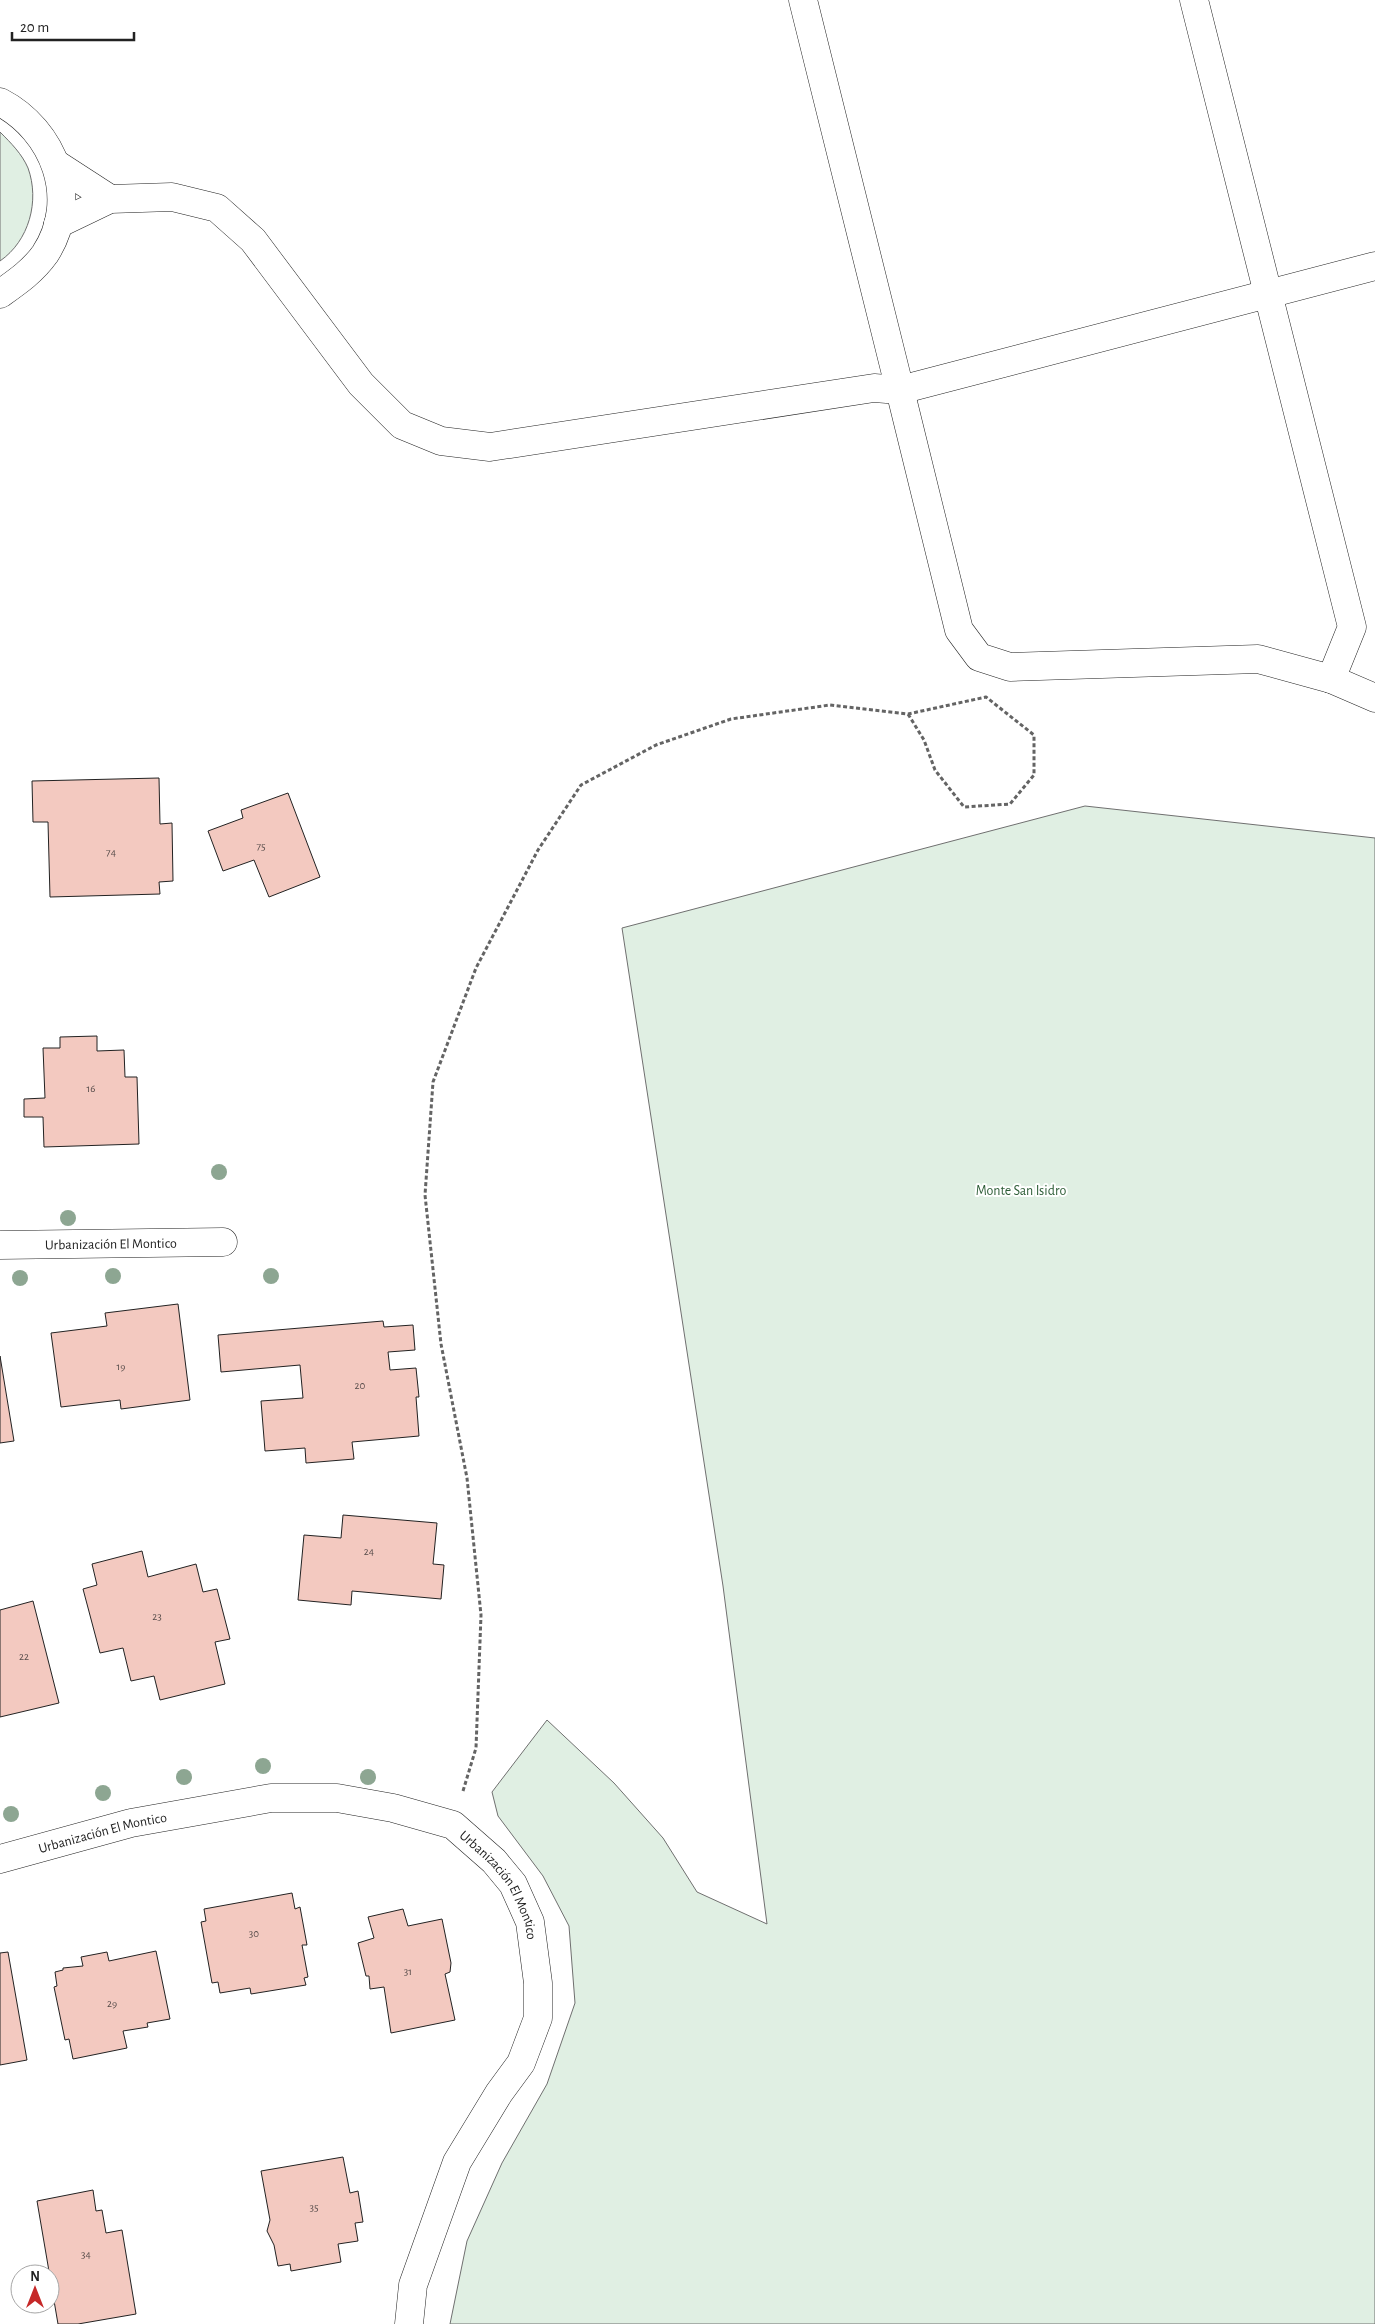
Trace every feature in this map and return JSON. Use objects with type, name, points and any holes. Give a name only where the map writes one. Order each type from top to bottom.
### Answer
[{"type":"street","points":[[803,0],[959,630],[979,657],[1010,667],[1258,659],[1331,679],[1375,698]]},
{"type":"street","points":[[1194,0],[1352,627],[1331,679]]},
{"type":"street","points":[[0,102],[17,111],[41,134],[56,164],[61,193],[58,224],[45,253],[26,277],[0,294]]},
{"type":"street","points":[[56,164],[110,199]]},
{"type":"street","points":[[58,224],[110,199],[172,197],[217,208],[254,240],[361,384],[402,425],[441,441],[490,447],[874,388],[900,390],[1375,266]]},
{"type":"street","name":"Urbanización El Montico","points":[[0,1245],[223,1242]]},
{"type":"street","name":"Urbanización El Montico","points":[[0,1859],[131,1823],[271,1798],[338,1798],[393,1808],[454,1825],[494,1860],[512,1884],[530,1922],[538,1983],[538,2018],[520,2063],[499,2093],[458,2162],[413,2285],[410,2324]]},
{"type":"path","points":[[454,1825],[476,1748],[481,1615],[468,1478],[441,1344],[425,1195],[433,1082],[476,968],[538,850],[580,785],[656,746],[731,719],[830,706],[908,714],[986,697],[1034,735],[1034,775],[1010,804],[964,807],[935,770],[924,740],[908,714]]},
{"type":"green space","points":[[0,132],[26,163],[33,194],[32,207],[25,231],[10,253],[0,261]]},
{"type":"green space","name":"Monte San Isidro","points":[[1085,806],[1375,838],[1375,2324],[450,2324],[467,2241],[502,2163],[547,2084],[575,2003],[569,1926],[543,1876],[498,1816],[492,1792],[547,1720],[614,1783],[663,1838],[697,1892],[767,1924],[723,1586],[622,928]]},
{"type":"building","points":[[159,778],[160,824],[172,823],[173,881],[159,882],[160,894],[50,897],[48,822],[33,822],[32,781]]},
{"type":"building","points":[[288,793],[320,877],[269,897],[254,860],[223,871],[208,831],[243,818],[241,810]]},
{"type":"building","points":[[97,1036],[97,1051],[124,1050],[125,1077],[137,1077],[139,1144],[44,1147],[43,1117],[24,1117],[24,1099],[45,1098],[43,1048],[60,1048],[60,1037]]},
{"type":"building","points":[[178,1304],[190,1400],[121,1409],[120,1400],[61,1407],[51,1333],[107,1326],[105,1313]]},
{"type":"building","points":[[383,1321],[384,1327],[413,1325],[415,1350],[388,1352],[390,1370],[416,1368],[419,1397],[416,1397],[419,1436],[352,1442],[354,1459],[306,1463],[305,1448],[265,1451],[261,1401],[303,1398],[300,1365],[221,1372],[218,1335]]},
{"type":"building","points":[[0,1356],[14,1441],[0,1443]]},
{"type":"building","points":[[343,1515],[437,1523],[433,1564],[444,1565],[441,1599],[352,1591],[351,1605],[298,1600],[304,1535],[341,1538]]},
{"type":"building","points":[[142,1551],[148,1577],[196,1564],[203,1592],[217,1589],[230,1639],[215,1642],[225,1684],[160,1700],[154,1676],[131,1681],[123,1648],[100,1653],[83,1589],[97,1585],[92,1564]]},
{"type":"building","points":[[33,1601],[59,1703],[0,1717],[0,1610]]},
{"type":"building","points":[[292,1893],[295,1909],[300,1907],[307,1945],[302,1945],[308,1977],[304,1978],[306,1985],[251,1994],[250,1988],[220,1993],[218,1982],[212,1983],[201,1922],[206,1921],[204,1909]]},
{"type":"building","points":[[403,1909],[408,1926],[442,1919],[451,1963],[450,1972],[445,1974],[455,2020],[391,2033],[384,1987],[370,1989],[369,1976],[366,1976],[358,1943],[374,1938],[368,1917]]},
{"type":"building","points":[[156,1951],[170,2019],[147,2023],[148,2027],[123,2031],[127,2048],[73,2059],[69,2039],[65,2040],[54,1987],[57,1986],[55,1972],[63,1970],[63,1968],[83,1966],[81,1957],[107,1952],[109,1961]]},
{"type":"building","points":[[8,1952],[27,2060],[0,2065],[0,1953]]},
{"type":"building","points":[[343,2157],[350,2193],[358,2191],[363,2222],[355,2223],[358,2241],[338,2244],[341,2262],[291,2271],[290,2264],[278,2266],[274,2245],[267,2231],[270,2220],[261,2171]]},
{"type":"building","points":[[93,2190],[96,2211],[102,2210],[106,2233],[122,2230],[136,2314],[78,2324],[58,2324],[56,2314],[60,2314],[60,2264],[48,2264],[37,2201]]}]
